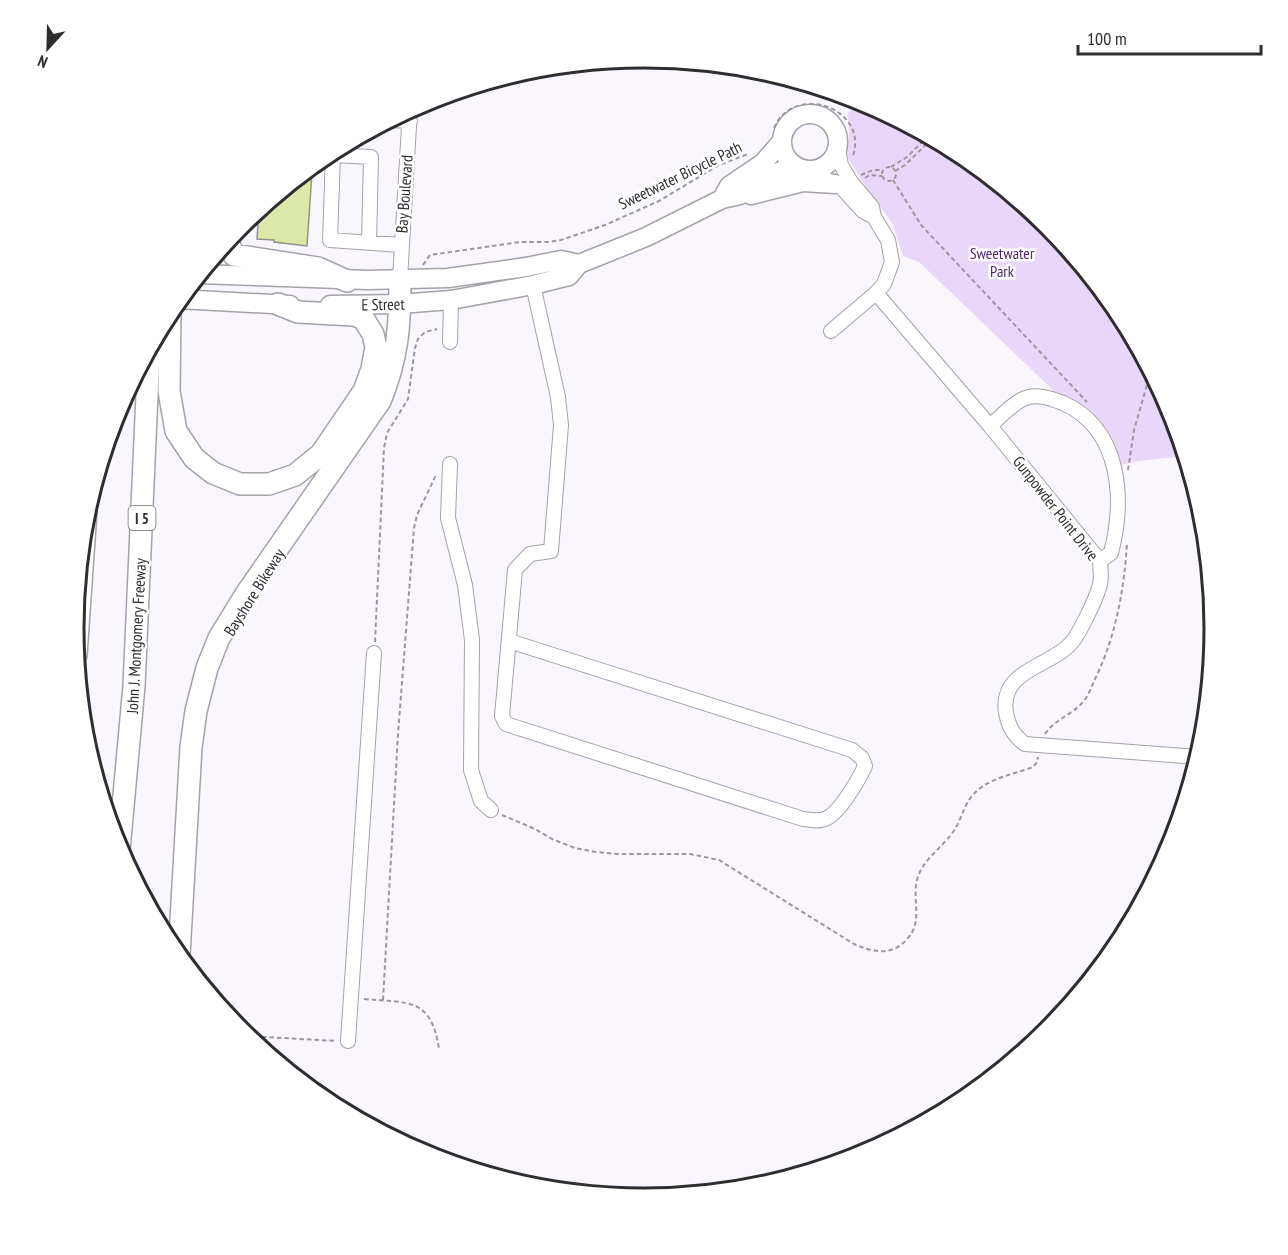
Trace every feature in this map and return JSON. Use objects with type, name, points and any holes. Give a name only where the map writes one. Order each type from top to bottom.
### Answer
[{"type":"highway","points":[[231,250],[234,255],[318,268],[347,281]]},
{"type":"highway","points":[[183,946],[191,747],[202,682],[219,639],[246,594],[380,401],[392,373],[397,342],[400,279]]},
{"type":"highway","points":[[170,329],[169,391],[176,431],[194,458],[213,473],[240,484],[269,484],[295,475],[321,454],[364,391],[372,369],[376,347],[373,334],[363,318],[353,315],[298,312],[278,304]]},
{"type":"highway","name":"John J. Montgomery Freeway","points":[[121,827],[134,686],[148,368]]},
{"type":"main road","points":[[804,114],[817,114],[828,120],[836,129],[838,149],[828,164],[820,169],[803,168],[785,155],[777,136],[784,132],[795,118],[804,114]]},
{"type":"main road","name":"E Street","points":[[722,199],[729,186],[763,163],[777,136]]},
{"type":"main road","name":"E Street","points":[[190,300],[278,304],[400,304],[451,300],[533,285],[569,276],[579,264],[646,237],[722,199],[740,195],[771,174],[803,168]]},
{"type":"main road","points":[[686,218],[706,219],[748,196],[778,187],[803,182],[835,184]]},
{"type":"main road","name":"E Street","points":[[209,275],[347,281],[448,278],[499,272],[561,260],[579,264]]},
{"type":"street","name":"Bay Boulevard","points":[[400,279],[410,119]]},
{"type":"street","points":[[831,331],[884,284],[892,262],[888,240],[874,218],[872,207],[851,182],[841,165],[838,149]]},
{"type":"street","points":[[343,156],[371,157],[369,243]]},
{"type":"street","points":[[329,165],[330,240],[401,245]]},
{"type":"street","points":[[803,168],[842,188],[863,211],[874,218]]},
{"type":"street","points":[[509,641],[852,750],[862,758],[865,766],[838,808],[828,818],[815,821],[515,729],[506,724],[502,716],[515,570],[530,554],[550,551],[561,425],[558,397],[533,285]]},
{"type":"street","name":"Gunpowder Point Drive","points":[[876,293],[990,426],[1100,561],[1101,584],[1071,644],[1027,671],[1016,680],[1008,692],[1005,705],[1008,723],[1014,736],[1025,744],[1189,756]]},
{"type":"street","points":[[450,342],[451,300]]},
{"type":"street","points":[[990,426],[1022,400],[1034,395],[1075,409],[1089,420],[1111,452],[1118,489],[1111,554],[1100,561]]},
{"type":"street","points":[[444,468],[448,518],[465,585],[472,640],[471,770],[481,801],[491,810]]},
{"type":"street","points":[[348,1041],[374,653]]},
{"type":"path","points":[[777,136],[783,115],[793,108],[817,103],[828,106],[839,112],[854,132],[856,145],[852,162]]},
{"type":"path","points":[[860,175],[891,167],[907,157],[922,142]]},
{"type":"path","points":[[895,171],[905,165],[926,144]]},
{"type":"path","name":"Sweetwater Bicycle Path","points":[[423,264],[430,255],[520,242],[561,240],[605,225],[659,201],[720,165],[750,153]]},
{"type":"path","points":[[891,167],[896,176],[893,180]]},
{"type":"path","points":[[856,169],[864,178],[870,175],[882,176]]},
{"type":"path","points":[[882,170],[882,176],[886,181],[893,180]]},
{"type":"path","points":[[893,180],[921,225],[1088,403]]},
{"type":"path","points":[[374,653],[384,448],[387,433],[408,399],[418,339],[424,332],[450,327]]},
{"type":"path","points":[[1128,470],[1134,430],[1147,383]]},
{"type":"path","points":[[1126,461],[1129,478]]},
{"type":"path","points":[[383,1000],[398,734],[414,528],[417,515],[444,468]]},
{"type":"path","points":[[491,810],[574,848],[618,854],[690,854],[719,860],[854,944],[877,952],[890,951],[910,937],[916,925],[916,883],[919,873],[956,828],[969,800],[984,786],[1033,767],[1037,762],[1043,738],[1053,724],[1077,708],[1084,700],[1105,658],[1122,597],[1127,539]]},
{"type":"path","points":[[351,998],[414,1005],[426,1011],[433,1022],[439,1049]]},
{"type":"path","points":[[262,1037],[348,1041]]},
{"type":"green space","name":"Sweetwater Park","points":[[853,108],[892,125],[955,162],[1013,206],[1065,258],[1110,316],[1129,348],[1161,413],[1177,457],[1121,465],[1053,390],[919,262],[903,256],[892,223],[847,157],[848,113]]},
{"type":"building","points":[[312,177],[307,246],[257,239],[258,222]]}]
